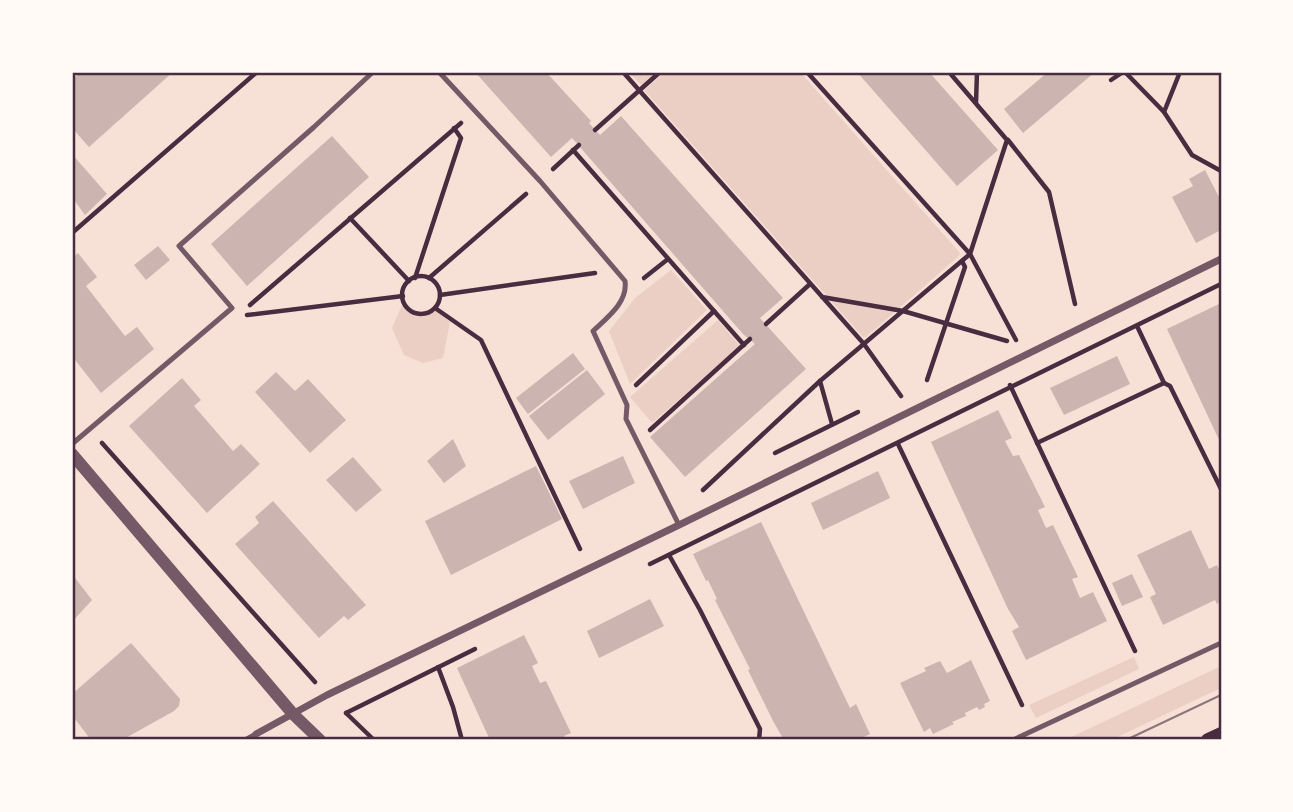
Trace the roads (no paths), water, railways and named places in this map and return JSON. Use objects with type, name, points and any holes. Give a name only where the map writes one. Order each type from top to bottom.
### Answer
[{"type":"main road","points":[[1208,740],[1221,734]]},
{"type":"street","points":[[256,734],[327,695],[1221,260]]},
{"type":"street","points":[[72,454],[293,714],[320,740]]},
{"type":"lane","points":[[72,444],[232,309],[179,246],[373,72]]},
{"type":"lane","points":[[439,72],[540,181],[625,281],[627,291],[614,310],[593,331],[624,397],[627,405],[626,419],[679,525]]},
{"type":"lane","points":[[1013,740],[1221,643]]},
{"type":"lane","points":[[245,740],[256,734]]},
{"type":"tram line","points":[[1126,740],[1221,695]]}]
